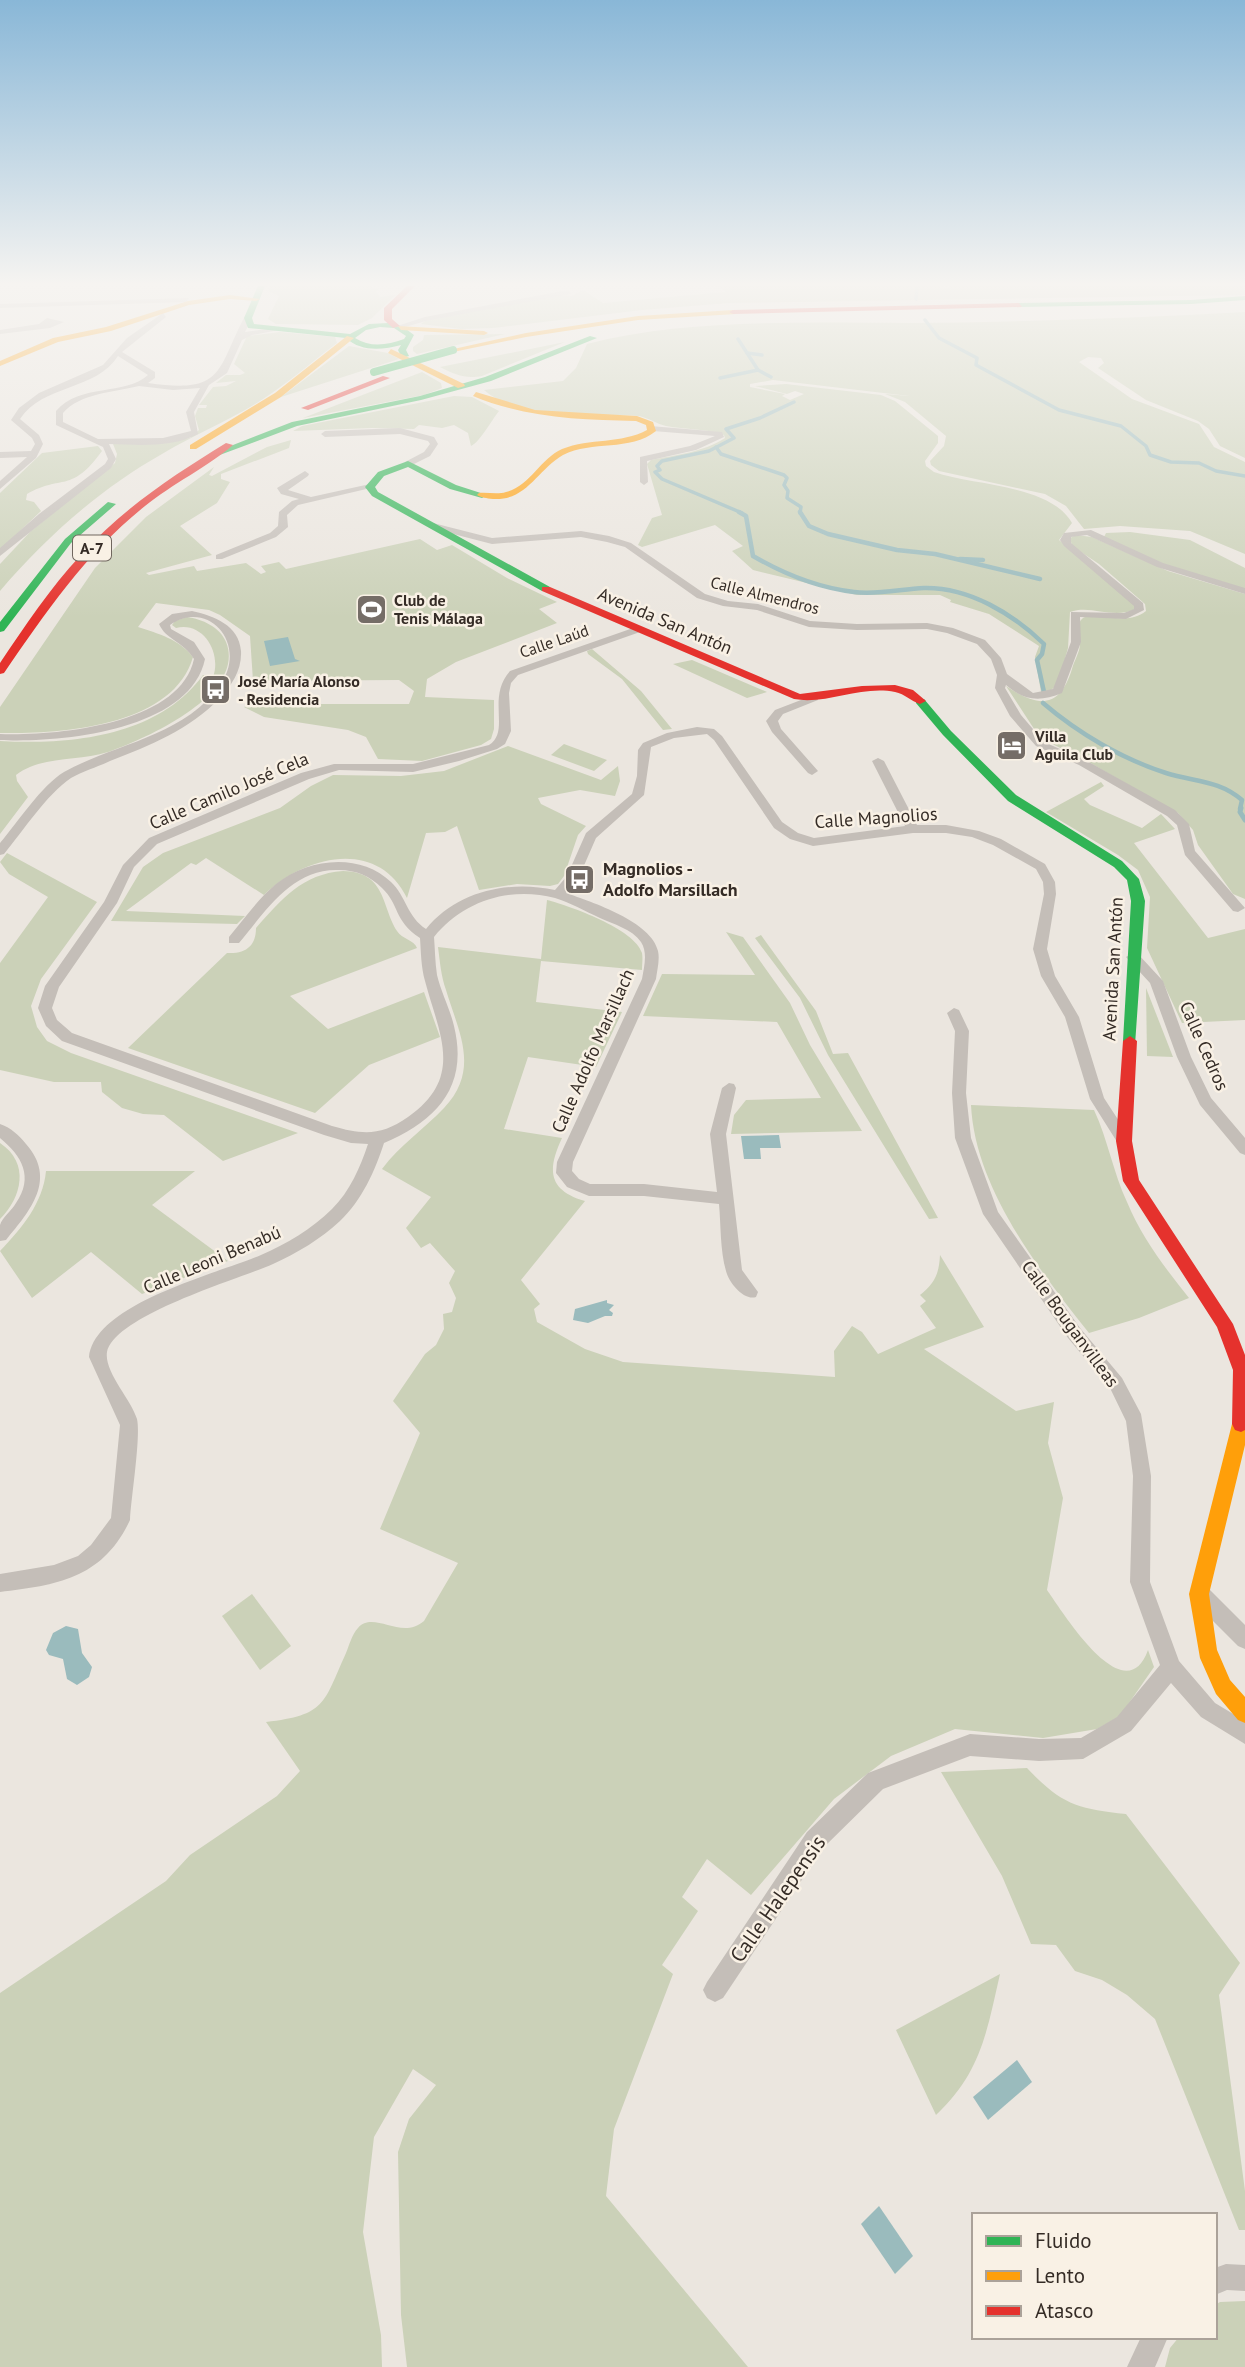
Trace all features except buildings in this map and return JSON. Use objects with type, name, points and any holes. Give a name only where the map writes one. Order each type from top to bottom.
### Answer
[{"type":"main road","name":"A-7","points":[[275,396],[209,435],[176,459],[274,409],[313,396]]},
{"type":"main road","name":"A-7","points":[[0,671],[78,563],[107,533],[163,486],[214,454],[284,417],[331,396]]},
{"type":"main road","points":[[214,454],[295,424],[430,396]]},
{"type":"main road","points":[[370,487],[381,474],[408,464],[463,492],[473,495],[502,495],[526,487],[549,460],[564,451],[585,444],[642,437],[649,435],[653,428],[637,419],[520,412],[483,396]]},
{"type":"main road","name":"Avenida San Antón","points":[[370,487],[375,494],[519,577],[780,691],[798,697],[814,698],[864,687],[892,689],[915,695],[947,733],[1012,798],[1118,864],[1133,879],[1138,901],[1124,1141],[1131,1181],[1224,1324],[1242,1370],[1242,1419],[1199,1594],[1207,1651],[1223,1687],[1245,1713]]},
{"type":"main road","name":"A-7","points":[[0,629],[68,541],[127,494]]},
{"type":"street","points":[[0,486],[34,454],[38,444],[36,437],[15,420],[17,415],[39,396]]},
{"type":"street","points":[[0,553],[42,516],[108,466],[112,459],[107,446],[59,423],[59,408],[70,400],[86,396]]},
{"type":"street","points":[[99,441],[186,438],[195,432],[190,412],[199,396]]},
{"type":"street","points":[[644,482],[643,459],[693,448],[720,437],[719,434],[710,432],[653,428]]},
{"type":"street","points":[[325,434],[400,431],[431,439],[434,444],[427,454],[408,464]]},
{"type":"street","points":[[0,456],[34,454]]},
{"type":"street","points":[[305,474],[282,488],[284,492],[308,499]]},
{"type":"street","points":[[219,557],[273,536],[283,527],[282,514],[287,508],[308,499],[370,487]]},
{"type":"street","name":"Calle Almendros","points":[[433,526],[492,541],[581,534],[609,539],[628,545],[701,596],[727,604],[758,607],[809,624],[857,627],[927,626],[949,630],[981,642],[996,658],[1002,675],[1000,688],[1016,716],[1040,744],[1083,762],[1171,813],[1183,824],[1189,852],[1238,908]]},
{"type":"street","name":"Calle Almendros","points":[[1002,675],[1029,697],[1045,697],[1058,691],[1076,642],[1075,614],[1126,616],[1139,611],[1139,605],[1105,573],[1067,544],[1067,535],[1088,532],[1160,565],[1245,591]]},
{"type":"street","points":[[0,737],[67,736],[108,727],[143,715],[177,695],[195,678],[200,661],[198,651],[190,643],[167,631],[164,624],[169,618],[182,614],[209,618],[222,624],[235,638],[238,665],[233,677],[214,700],[196,716],[173,728],[68,775],[47,794],[0,850]]},
{"type":"street","name":"Calle Laúd","points":[[501,742],[505,731],[503,693],[506,682],[514,673],[636,630]]},
{"type":"street","points":[[812,771],[776,730],[772,721],[779,712],[814,698]]},
{"type":"street","name":"Calle Magnolios","points":[[558,895],[573,877],[590,836],[638,795],[647,745],[671,735],[697,730],[710,731],[719,738],[778,825],[794,836],[813,842],[913,829],[975,834],[998,842],[1041,867],[1049,882],[1050,894],[1040,949],[1046,967],[1072,1017],[1097,1099],[1124,1141]]},
{"type":"street","name":"Calle Camilo José Cela","points":[[377,1139],[351,1137],[329,1131],[67,1037],[51,1023],[45,1008],[52,986],[110,903],[129,865],[153,841],[305,776],[338,766],[412,768],[484,751],[501,742]]},
{"type":"street","points":[[878,761],[913,829]]},
{"type":"street","points":[[234,940],[280,888],[294,878],[309,871],[345,865],[356,865],[368,870],[386,883],[394,893],[403,919],[427,936],[429,972],[449,1035],[451,1071],[444,1091],[424,1115],[402,1130],[377,1139]]},
{"type":"street","name":"Calle Adolfo Marsillach","points":[[427,936],[444,914],[468,901],[501,891],[532,891],[558,895],[636,929],[650,945],[652,959],[649,979],[565,1161],[564,1173],[573,1183],[589,1190],[644,1190],[726,1199]]},
{"type":"street","name":"Calle Cedros","points":[[1133,957],[1156,981],[1184,1057],[1205,1101],[1245,1149]]},
{"type":"street","name":"Calle Bouganvilleas","points":[[954,1013],[962,1031],[959,1093],[963,1138],[991,1214],[1074,1333],[1116,1383],[1135,1420],[1142,1476],[1140,1582],[1171,1667],[1208,1710],[1245,1733]]},
{"type":"street","points":[[729,1088],[718,1134],[734,1272],[750,1292]]},
{"type":"street","points":[[0,1130],[19,1142],[34,1169],[29,1196],[0,1235]]},
{"type":"street","name":"Calle Leoni Benabú","points":[[0,1583],[53,1577],[80,1567],[115,1531],[120,1520],[129,1425],[124,1406],[98,1362],[104,1336],[131,1314],[264,1261],[299,1244],[319,1230],[349,1199],[369,1165],[377,1139]]},
{"type":"street","points":[[1199,1594],[1245,1639]]},
{"type":"street","name":"Calle Halepensis","points":[[715,1990],[815,1840],[876,1781],[971,1745],[1039,1750],[1083,1748],[1124,1724],[1171,1667]]},
{"type":"street","points":[[1217,2281],[1226,2277],[1245,2278]]},
{"type":"street","points":[[1141,2367],[1154,2339]]},
{"type":"green space","points":[[206,396],[266,396],[230,418],[175,446],[96,498],[55,533],[0,591],[0,564],[30,532],[115,463],[117,454],[113,444],[190,438],[199,430],[195,416],[198,408],[206,408],[207,405],[199,405]]},
{"type":"green space","points":[[359,396],[416,396],[303,418]]},
{"type":"green space","points":[[452,396],[472,397],[499,411],[482,436],[471,446],[468,433],[454,425],[442,428],[419,425],[414,429],[293,431],[302,426]]},
{"type":"green space","points":[[494,396],[783,396],[790,400],[798,396],[884,396],[895,401],[938,436],[938,443],[925,461],[926,466],[934,472],[1029,493],[1061,510],[1072,523],[1059,540],[1097,569],[1135,605],[1135,609],[1119,613],[1086,610],[1070,612],[1068,648],[1058,684],[1049,692],[1041,692],[1035,657],[1039,646],[989,614],[950,602],[951,600],[940,595],[857,595],[753,570],[732,551],[743,546],[715,525],[642,547],[638,545],[652,518],[662,515],[647,464],[651,460],[708,447],[725,438],[724,435],[666,426],[639,416],[558,414],[517,407]]},
{"type":"green space","points":[[891,396],[1128,396],[1199,424],[1214,447],[1245,462],[1245,554],[1190,531],[1120,526],[1084,529],[1066,506],[1045,494],[939,471],[930,461],[944,446],[946,436],[905,402]]},
{"type":"green space","points":[[1141,396],[1245,396],[1245,458],[1220,446],[1209,429],[1198,421]]},
{"type":"green space","points":[[291,440],[289,448],[221,474],[221,479],[230,482],[217,503],[180,526],[212,555],[146,573],[149,575],[194,566],[197,571],[246,563],[261,574],[266,572],[261,566],[279,562],[286,569],[420,539],[437,550],[452,545],[507,578],[557,602],[539,609],[557,623],[456,662],[427,679],[425,697],[494,700],[494,729],[491,739],[481,745],[422,761],[378,759],[366,737],[348,730],[264,717],[244,707],[251,704],[409,704],[414,691],[399,680],[253,681],[250,636],[209,610],[156,603],[138,627],[175,641],[193,657],[181,680],[163,699],[139,712],[111,722],[53,731],[0,733],[0,707],[95,568],[146,517],[214,467],[209,475],[212,476],[267,447]]},
{"type":"green space","points":[[98,446],[102,451],[82,473],[27,494],[26,500],[34,502],[41,511],[0,550],[0,493],[42,453]]},
{"type":"green space","points":[[1130,532],[1190,540],[1245,568],[1245,589],[1170,567],[1104,537],[1106,533]]},
{"type":"green space","points":[[1076,535],[1092,537],[1168,571],[1245,594],[1245,899],[1233,894],[1198,845],[1193,830],[1178,813],[1085,760],[1040,738],[1006,686],[1038,701],[1054,698],[1067,682],[1078,653],[1079,626],[1083,618],[1129,618],[1146,611],[1145,604],[1099,564],[1072,546],[1070,538]]},
{"type":"green space","points":[[187,617],[210,625],[226,642],[228,661],[222,679],[208,696],[189,712],[125,746],[96,755],[37,764],[16,775],[28,797],[0,834],[0,741],[55,741],[111,733],[162,712],[184,696],[203,675],[213,677],[215,658],[208,641],[194,629],[176,628],[172,625],[175,621]]},
{"type":"green space","points":[[592,649],[641,691],[672,729],[663,730],[622,679],[588,654],[587,651]]},
{"type":"green space","points":[[692,660],[767,692],[747,698],[673,664]]},
{"type":"green space","points":[[564,744],[607,760],[594,771],[551,755]]},
{"type":"green space","points":[[508,746],[601,780],[618,766],[620,781],[615,796],[580,790],[538,798],[541,804],[586,826],[578,835],[564,876],[558,884],[517,884],[479,890],[457,826],[445,832],[426,833],[407,898],[394,879],[378,866],[359,860],[339,859],[299,870],[264,895],[206,858],[196,865],[191,863],[126,911],[245,916],[237,924],[111,921],[143,867],[163,853],[280,808],[311,786],[333,775],[401,776],[444,771]]},
{"type":"green space","points":[[1101,782],[1104,786],[1084,799],[1090,805],[1142,828],[1161,814],[1175,829],[1134,843],[1208,938],[1245,929],[1245,1020],[1182,1023],[1147,948],[1150,897],[1138,870],[1046,812]]},
{"type":"green space","points":[[7,853],[97,902],[41,979],[31,1006],[37,1027],[47,1041],[71,1053],[298,1133],[223,1161],[164,1115],[143,1114],[122,1108],[102,1092],[101,1082],[54,1082],[0,1070],[0,963],[48,897],[9,874],[0,862]]},
{"type":"green space","points":[[343,871],[367,877],[375,884],[397,931],[417,948],[290,996],[328,1029],[424,992],[440,1037],[369,1065],[315,1113],[128,1048],[227,953],[240,952],[249,947],[256,928],[294,890],[316,877]]},
{"type":"green space","points":[[547,900],[585,913],[627,935],[642,953],[642,970],[541,961],[536,1002],[622,1012],[596,1067],[528,1057],[504,1129],[562,1138],[554,1160],[554,1177],[564,1191],[585,1201],[521,1280],[540,1304],[534,1309],[537,1322],[585,1349],[623,1362],[835,1377],[834,1351],[852,1326],[862,1332],[878,1354],[936,1328],[920,1306],[926,1301],[920,1295],[935,1278],[940,1255],[984,1327],[924,1349],[1016,1411],[1054,1402],[1048,1443],[1063,1498],[1047,1590],[1079,1635],[1110,1665],[1125,1671],[1138,1667],[1148,1650],[1154,1667],[1120,1716],[1097,1729],[1043,1738],[955,1729],[891,1756],[834,1799],[751,1895],[707,1859],[682,1897],[698,1911],[662,1965],[673,1974],[614,2129],[606,2196],[748,2367],[407,2367],[401,2315],[398,2152],[409,2119],[436,2085],[413,2069],[374,2137],[363,2232],[381,2335],[382,2367],[0,2367],[0,1993],[166,1881],[190,1855],[277,1796],[300,1771],[266,1722],[301,1715],[320,1704],[332,1684],[354,1633],[364,1623],[406,1628],[424,1621],[458,1563],[380,1529],[420,1433],[393,1401],[425,1354],[436,1345],[444,1329],[443,1314],[452,1312],[456,1298],[449,1283],[455,1271],[430,1243],[421,1248],[406,1228],[431,1197],[382,1169],[396,1152],[444,1108],[462,1079],[463,1050],[443,979],[438,947],[541,959]]},
{"type":"green space","points":[[726,932],[743,937],[790,1003],[810,1045],[862,1131],[731,1134],[734,1115],[746,1100],[821,1098],[777,1022],[643,1016],[662,974],[755,975]]},
{"type":"green space","points":[[761,935],[816,1011],[833,1054],[848,1053],[938,1218],[929,1219],[828,1055],[800,998],[755,938]]},
{"type":"green space","points":[[1146,988],[1173,1057],[1147,1056]]},
{"type":"green space","points":[[971,1105],[1094,1110],[1133,1215],[1155,1252],[1189,1298],[1139,1318],[1089,1333],[1031,1255],[997,1197],[975,1136]]},
{"type":"green space","points":[[0,1143],[16,1160],[20,1180],[14,1201],[0,1219]]},
{"type":"green space","points":[[46,1171],[195,1171],[152,1205],[228,1261],[142,1294],[91,1252],[32,1298],[0,1251],[36,1204]]},
{"type":"green space","points":[[252,1594],[291,1646],[260,1670],[222,1616]]},
{"type":"green space","points":[[1027,1768],[1050,1790],[1071,1803],[1095,1810],[1126,1814],[1240,1963],[1219,1995],[1245,2191],[1245,2230],[1239,2230],[1155,2019],[1127,1995],[1102,1980],[1075,1971],[1056,1945],[1031,1944],[1002,1876],[941,1772]]},
{"type":"green space","points":[[1000,1974],[986,2033],[973,2067],[951,2099],[936,2115],[896,2030]]},
{"type":"green space","points":[[1245,2301],[1245,2367],[1165,2367],[1170,2348],[1177,2339],[1217,2339],[1217,2304]]},
{"type":"water","points":[[288,637],[295,659],[300,661],[270,666],[264,641]]},
{"type":"water","points":[[779,1135],[781,1148],[760,1148],[761,1159],[744,1159],[741,1136]]},
{"type":"water","points":[[607,1300],[607,1303],[614,1305],[609,1310],[613,1313],[612,1316],[588,1323],[573,1320],[575,1309]]},
{"type":"water","points":[[66,1626],[78,1629],[82,1653],[92,1667],[89,1677],[77,1685],[67,1679],[63,1659],[49,1655],[46,1650],[53,1633]]},
{"type":"water","points":[[1017,2060],[1032,2082],[988,2120],[973,2097]]},
{"type":"water","points":[[879,2206],[913,2256],[895,2274],[861,2224]]},
{"type":"waterway","points":[[1034,396],[1059,410],[1121,426],[1146,446],[1150,455],[1171,462],[1199,463],[1216,471],[1245,476]]},
{"type":"waterway","points":[[716,447],[734,438],[726,429],[760,418],[794,402]]},
{"type":"waterway","points":[[716,447],[721,454],[784,475],[787,478],[784,485],[788,491],[787,498],[801,507],[800,512]]},
{"type":"waterway","points":[[716,447],[662,461],[657,466],[660,470],[655,472],[662,479],[742,513]]},
{"type":"waterway","points":[[739,512],[746,516],[753,556],[802,579],[863,593],[941,589],[974,597],[989,604],[1018,622],[1044,644],[1042,654],[1037,660],[1044,692]]},
{"type":"waterway","points":[[800,512],[809,526],[828,534],[897,550],[935,554],[1040,579]]},
{"type":"waterway","points":[[960,559],[983,560]]},
{"type":"waterway","points":[[1043,703],[1071,725],[1117,753],[1166,773],[1206,782],[1233,793],[1242,800],[1240,809]]},
{"type":"waterway","points":[[1241,808],[1240,812],[1245,820]]},
{"type":"traffic: fast","points":[[214,454],[295,424],[426,396]]},
{"type":"traffic: fast","points":[[482,495],[453,487],[408,464],[381,474],[370,487],[375,494],[546,589]]},
{"type":"traffic: fast","points":[[0,629],[68,541],[111,504]]},
{"type":"traffic: fast","points":[[920,701],[947,733],[1012,798],[1118,864],[1133,879],[1138,901],[1130,1041]]},
{"type":"traffic: slow","points":[[193,447],[276,396]]},
{"type":"traffic: slow","points":[[482,396],[515,408],[555,415],[637,419],[650,424],[652,431],[631,440],[563,452],[543,466],[521,489],[511,494],[482,495]]},
{"type":"traffic: slow","points":[[1241,1424],[1199,1594],[1207,1651],[1223,1687],[1245,1713]]},
{"type":"traffic: jam","points":[[305,408],[336,396]]},
{"type":"traffic: jam","points":[[0,671],[59,586],[103,537],[142,503],[229,445]]},
{"type":"traffic: jam","points":[[546,589],[798,697],[895,688],[920,701]]},
{"type":"traffic: jam","points":[[1130,1041],[1124,1141],[1131,1181],[1224,1324],[1242,1370],[1241,1424]]},
{"type":"place","name":"Club de Tenis Málaga","points":[[371,609]]},
{"type":"place","name":"José María Alonso - Residencia","points":[[215,690]]},
{"type":"place","name":"Villa Aguila Club","points":[[1012,745]]},
{"type":"place","name":"Magnolios - Adolfo Marsillach","points":[[580,879]]}]
